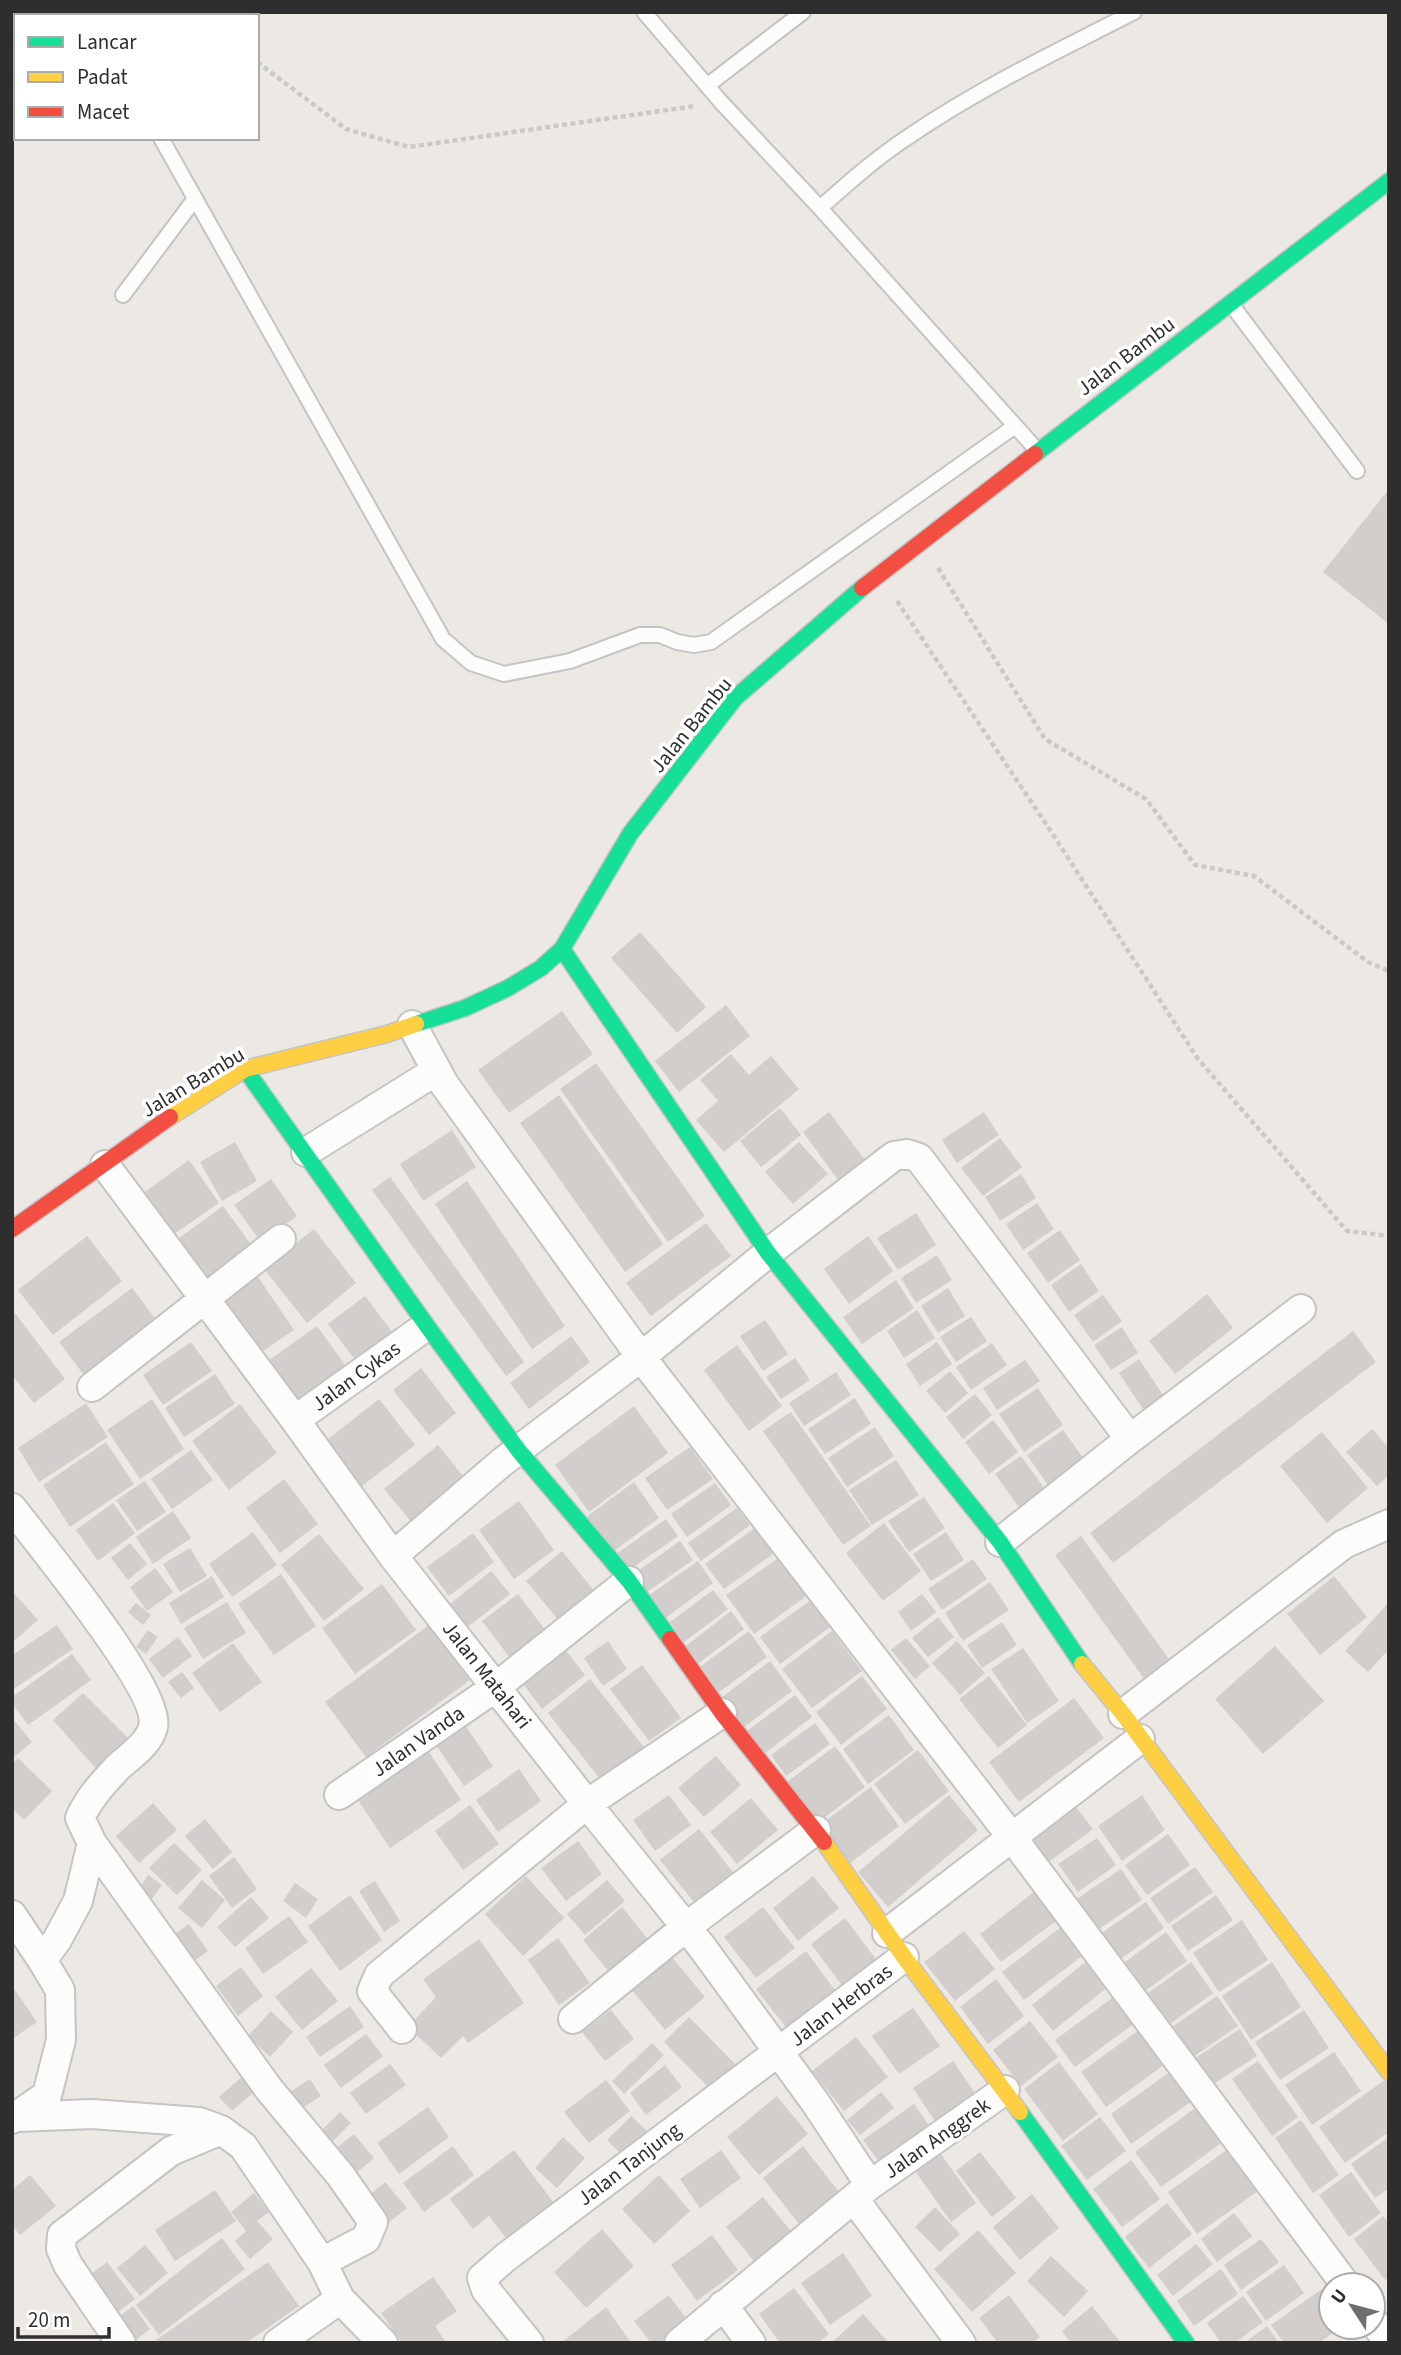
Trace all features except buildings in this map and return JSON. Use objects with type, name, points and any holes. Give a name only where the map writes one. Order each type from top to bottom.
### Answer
[{"type":"street","name":"Jalan Bambu","points":[[12,1229],[185,1106],[245,1069],[387,1034],[466,1008],[508,988],[541,968],[562,949],[630,834],[735,698],[879,574],[1231,303],[1378,196],[1389,181]]},
{"type":"street","points":[[562,949],[768,1253],[1000,1542],[1091,1677],[1123,1714],[1389,2072]]},
{"type":"street","points":[[412,1026],[436,1071],[641,1357],[1011,1836],[1336,2271]]},
{"type":"street","points":[[245,1069],[306,1152],[320,1178],[519,1451],[629,1581],[722,1713],[816,1830],[904,1957],[1005,2090],[1186,2343]]},
{"type":"street","points":[[306,1152],[436,1071]]},
{"type":"street","points":[[393,1556],[501,1463],[641,1357],[768,1253],[894,1156],[907,1154],[919,1158],[1130,1439]]},
{"type":"street","name":"Jalan Matahari","points":[[104,1165],[393,1556],[686,1927],[815,2102],[862,2192],[961,2343]]},
{"type":"street","points":[[92,1387],[281,1239]]},
{"type":"street","points":[[1000,1542],[1130,1439],[1301,1310]]},
{"type":"street","name":"Jalan Cykas","points":[[295,1420],[418,1332]]},
{"type":"street","points":[[12,1508],[127,1661],[153,1714],[153,1727],[147,1741],[87,1801],[80,1818],[92,1843],[268,2088],[341,2176],[373,2222],[366,2239],[322,2262]]},
{"type":"street","points":[[1123,1714],[1344,1544],[1389,1524]]},
{"type":"street","name":"Jalan Vanda","points":[[340,1795],[496,1687],[629,1581]]},
{"type":"street","points":[[402,2029],[372,1992],[379,1975],[587,1804],[722,1713]]},
{"type":"street","points":[[887,1933],[1140,1738]]},
{"type":"street","points":[[573,2019],[686,1927],[816,1830]]},
{"type":"street","points":[[42,1960],[57,1940],[78,1900],[92,1843]]},
{"type":"street","points":[[12,1915],[60,1990],[61,2040],[47,2095],[15,2118]]},
{"type":"street","name":"Jalan Herbras","points":[[777,2053],[904,1957]]},
{"type":"street","name":"Jalan Tanjung","points":[[529,2343],[486,2290],[482,2278],[506,2257],[777,2053]]},
{"type":"street","name":"Jalan Anggrek","points":[[679,2343],[862,2192],[1005,2090]]},
{"type":"street","points":[[15,2118],[92,2113],[200,2122],[220,2130],[243,2146],[322,2262],[340,2299],[383,2343]]},
{"type":"street","points":[[121,2343],[68,2265],[61,2249],[62,2235],[171,2151],[220,2130]]},
{"type":"street","points":[[278,2343],[340,2299]]},
{"type":"street","points":[[723,2305],[751,2343]]},
{"type":"lane","points":[[644,12],[708,85],[720,103],[820,208],[1037,450]]},
{"type":"lane","points":[[708,85],[803,12]]},
{"type":"lane","points":[[820,208],[857,175],[897,145],[988,87],[1134,12]]},
{"type":"lane","points":[[162,140],[443,639],[471,663],[504,674],[570,661],[640,635],[660,635],[694,645],[711,642],[1015,426]]},
{"type":"lane","points":[[123,295],[194,200]]},
{"type":"lane","points":[[1231,303],[1357,471]]},
{"type":"path","points":[[259,64],[346,129],[409,147],[720,103]]},
{"type":"path","points":[[921,541],[1045,739],[1146,799],[1195,865],[1254,876],[1368,962],[1389,971]]},
{"type":"path","points":[[879,574],[1048,827],[1198,1059],[1347,1231],[1389,1236]]},
{"type":"traffic: fast","points":[[1035,454],[1389,181]]},
{"type":"traffic: fast","points":[[416,1024],[465,1008],[508,988],[541,968],[562,949],[630,834],[735,698],[862,588]]},
{"type":"traffic: fast","points":[[562,949],[768,1253],[1000,1542],[1082,1664]]},
{"type":"traffic: fast","points":[[245,1069],[519,1451],[629,1581],[670,1639]]},
{"type":"traffic: fast","points":[[1020,2112],[1186,2343]]},
{"type":"traffic: slow","points":[[170,1117],[245,1069],[387,1034],[416,1024]]},
{"type":"traffic: slow","points":[[1082,1664],[1123,1714],[1389,2072]]},
{"type":"traffic: slow","points":[[824,1842],[904,1957],[1020,2112]]},
{"type":"traffic: jam","points":[[862,588],[1035,454]]},
{"type":"traffic: jam","points":[[12,1229],[170,1117]]},
{"type":"traffic: jam","points":[[670,1639],[722,1713],[824,1842]]}]
